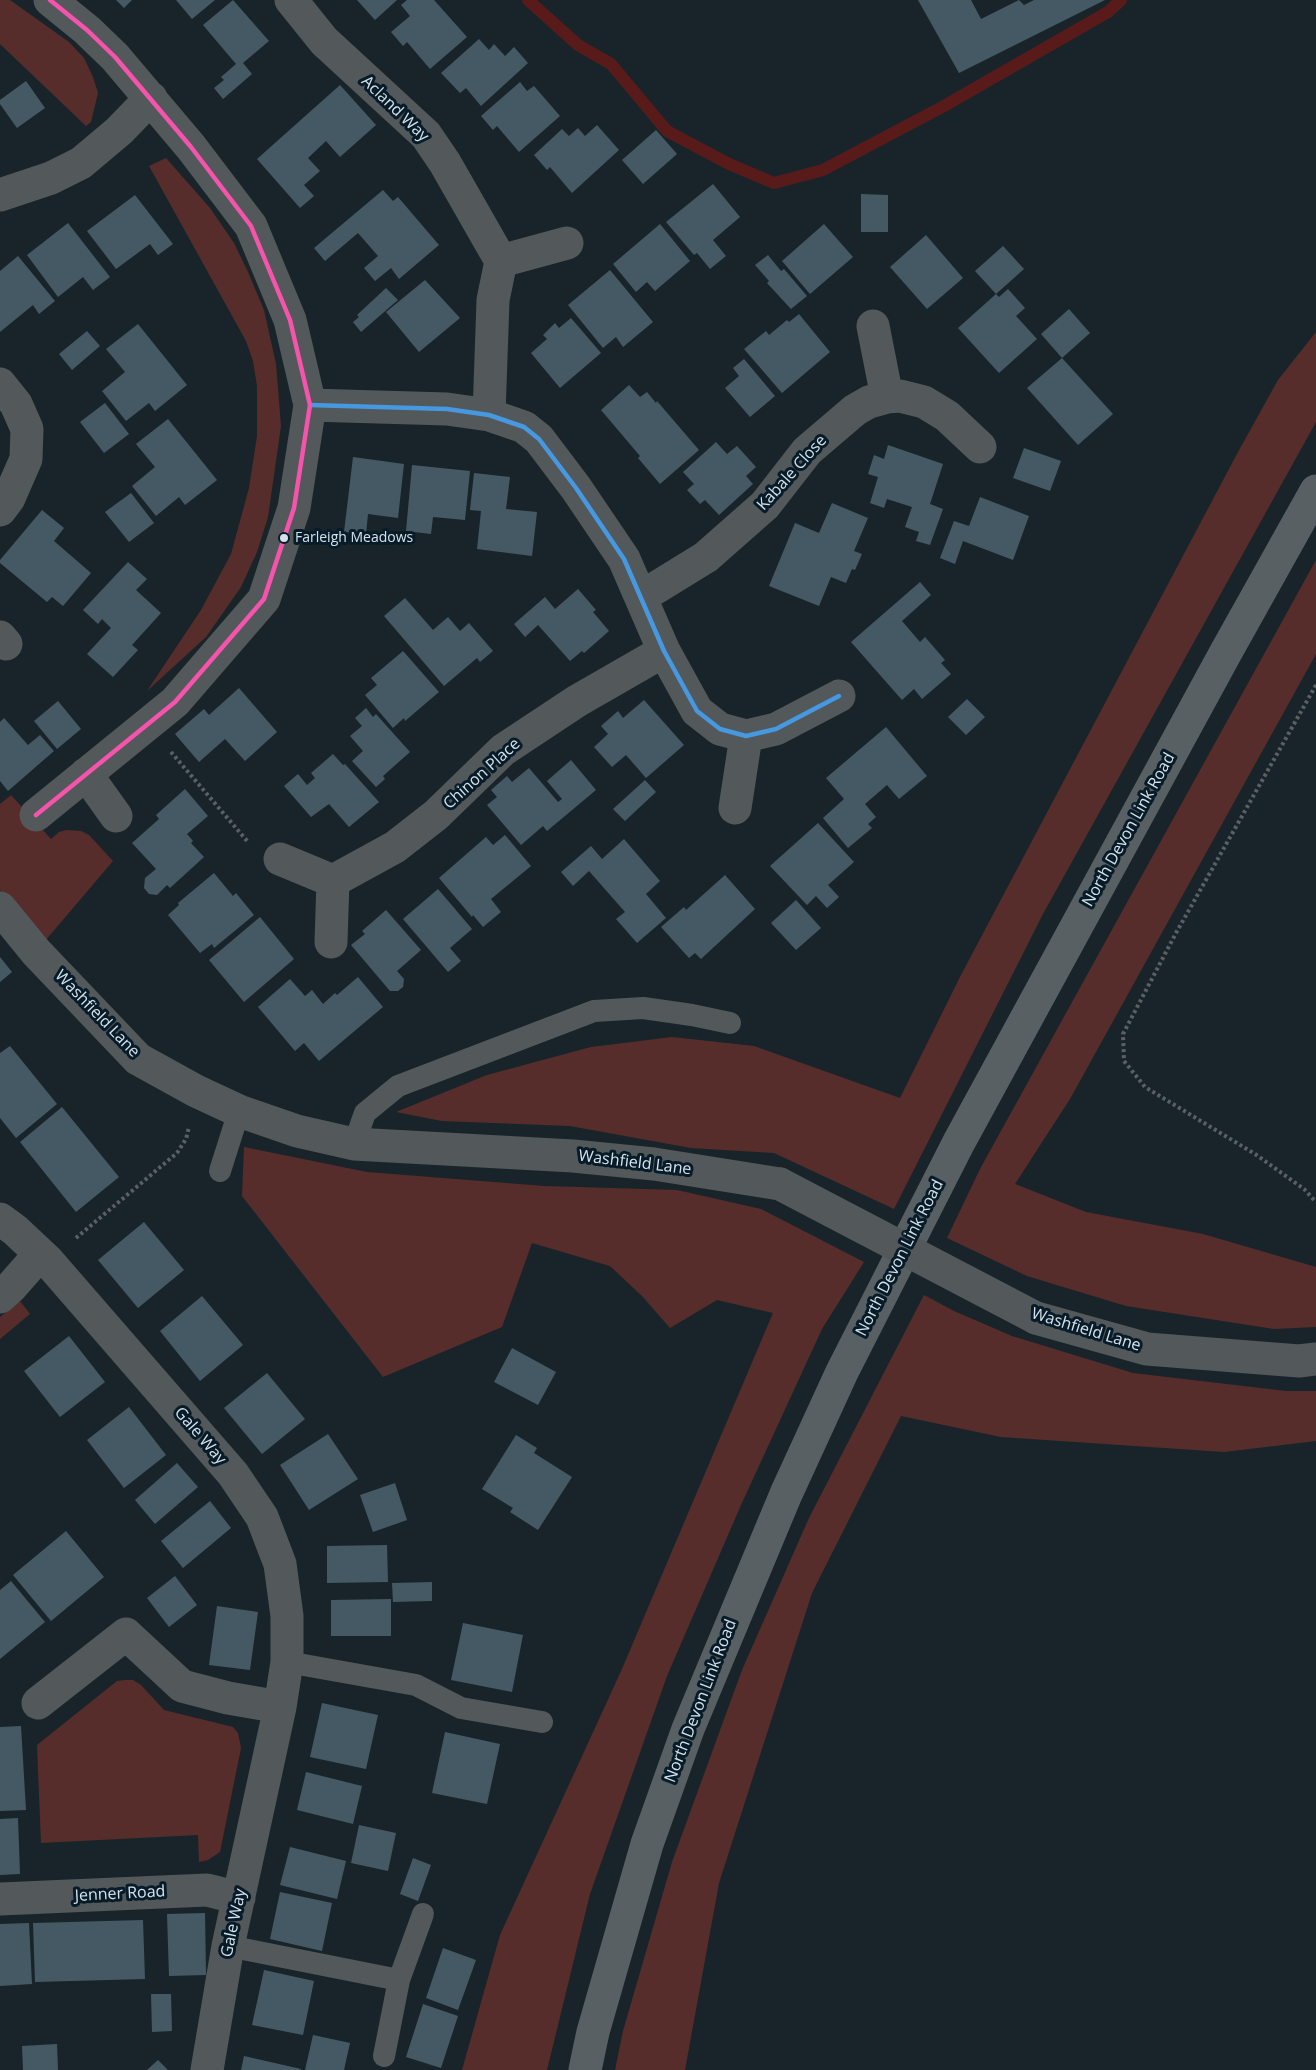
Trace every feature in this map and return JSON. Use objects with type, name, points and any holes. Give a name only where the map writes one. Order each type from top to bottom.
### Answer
[{"type":"highway","name":"North Devon Link Road","points":[[585,2070],[593,2032],[647,1844],[688,1729],[786,1494],[842,1372],[965,1132],[1316,491]]},
{"type":"street","points":[[36,814],[175,702],[264,599],[294,508],[310,405],[290,320],[251,226],[191,147],[115,57],[87,30],[50,0]]},
{"type":"street","name":"Acland Way","points":[[291,0],[324,41],[426,135],[446,163],[501,261]]},
{"type":"street","points":[[0,195],[51,178],[81,163],[119,131],[151,98]]},
{"type":"street","points":[[489,415],[493,300],[501,261],[567,243]]},
{"type":"street","points":[[873,326],[887,397]]},
{"type":"street","points":[[0,384],[16,404],[27,429],[26,459],[9,498],[0,510]]},
{"type":"street","name":"Kabale Close","points":[[641,597],[706,557],[765,505],[807,451],[855,410],[869,402],[900,396],[924,402],[947,416],[980,447]]},
{"type":"street","points":[[310,405],[447,409],[489,415],[524,427],[539,439],[624,558],[664,651],[697,711],[720,729],[746,736],[776,729],[839,696]]},
{"type":"street","name":"Chinon Place","points":[[333,881],[395,847],[428,822],[503,750],[577,701],[664,651]]},
{"type":"street","points":[[735,808],[746,736]]},
{"type":"street","points":[[86,774],[116,816]]},
{"type":"street","points":[[280,859],[333,881],[332,942]]},
{"type":"street","name":"Washfield Lane","points":[[0,908],[36,951],[138,1059],[196,1091],[239,1111],[297,1131],[354,1144],[585,1157],[654,1164],[780,1184],[1036,1318],[1147,1349],[1299,1361],[1316,1359]]},
{"type":"street","name":"Gale Way","points":[[0,1220],[15,1230],[44,1257],[233,1474],[262,1517],[280,1563],[287,1616],[287,1662],[280,1707],[228,1946],[207,2070]]},
{"type":"street","points":[[0,1297],[44,1257]]},
{"type":"street","points":[[38,1703],[126,1634],[182,1686],[228,1698],[280,1707]]},
{"type":"street","name":"Jenner Road","points":[[0,1899],[207,1890],[238,1898]]},
{"type":"lane","points":[[354,1144],[365,1113],[398,1086],[594,1011],[643,1008],[730,1023]]},
{"type":"lane","points":[[220,1171],[239,1111]]},
{"type":"lane","points":[[287,1662],[416,1685],[461,1707],[542,1722]]},
{"type":"lane","points":[[384,2056],[399,1980],[423,1914]]},
{"type":"lane","points":[[228,1946],[399,1980]]},
{"type":"path","points":[[1316,685],[1176,933],[1124,1034],[1124,1061],[1145,1088],[1255,1154],[1304,1189],[1316,1202]]},
{"type":"path","points":[[148,724],[244,839],[262,855],[280,859]]},
{"type":"path","points":[[44,1257],[177,1153],[186,1139],[196,1091]]},
{"type":"shaded area","points":[[0,0],[10,0],[69,42],[84,58],[98,93],[91,122],[86,126],[0,44]]},
{"type":"shaded area","points":[[166,158],[210,208],[234,243],[248,272],[264,310],[276,364],[281,426],[268,517],[257,552],[241,587],[206,637],[147,691],[201,610],[231,554],[249,488],[257,436],[257,386],[253,361],[246,341],[149,166]]},
{"type":"shaded area","points":[[1316,332],[1316,422],[1043,914],[894,1209],[774,1153],[691,1148],[570,1126],[442,1121],[396,1112],[487,1075],[591,1047],[672,1037],[754,1046],[900,1098],[961,975],[1238,452],[1278,380]]},
{"type":"shaded area","points":[[1316,560],[1316,654],[1070,1099],[1015,1184],[1086,1212],[1203,1234],[1316,1267],[1316,1327],[1274,1329],[1126,1306],[1027,1276],[947,1238],[980,1169]]},
{"type":"shaded area","points":[[11,795],[51,839],[59,832],[81,831],[89,835],[113,861],[45,941],[0,890],[0,804]]},
{"type":"shaded area","points":[[244,1147],[367,1172],[544,1186],[677,1190],[761,1209],[864,1262],[822,1329],[741,1505],[667,1676],[590,1894],[547,2070],[462,2070],[500,1935],[622,1669],[773,1313],[717,1300],[670,1328],[642,1296],[610,1266],[532,1243],[502,1327],[383,1377],[242,1196]]},
{"type":"shaded area","points":[[924,1295],[954,1311],[1012,1336],[1133,1373],[1286,1391],[1316,1391],[1316,1441],[1224,1452],[1001,1437],[901,1416],[812,1593],[719,1883],[685,2070],[615,2070],[623,2031],[672,1862],[742,1670],[809,1518]]},
{"type":"shaded area","points":[[20,1301],[30,1314],[0,1339],[0,1317]]},
{"type":"shaded area","points":[[133,1680],[141,1685],[164,1710],[233,1727],[238,1733],[241,1748],[220,1852],[208,1860],[199,1862],[198,1835],[41,1843],[37,1745],[117,1681]]},
{"type":"building","points":[[116,0],[132,0],[124,8]]},
{"type":"building","points":[[176,0],[215,0],[192,19]]},
{"type":"building","points":[[233,0],[269,41],[243,63],[252,74],[223,99],[214,88],[224,80],[221,77],[236,64],[203,25]]},
{"type":"building","points":[[357,0],[397,0],[375,20]]},
{"type":"building","points":[[407,0],[434,0],[467,37],[430,69],[407,42],[403,46],[391,32],[410,16],[401,5]]},
{"type":"building","points":[[918,0],[971,0],[981,19],[1019,0],[1024,5],[1034,0],[1105,0],[959,73]]},
{"type":"building","points":[[479,39],[489,50],[494,44],[505,56],[514,47],[528,63],[481,106],[466,88],[460,93],[441,73]]},
{"type":"building","points":[[26,81],[45,108],[17,128],[0,104],[0,100]]},
{"type":"building","points":[[520,82],[527,91],[534,86],[560,116],[519,152],[497,126],[493,130],[481,116]]},
{"type":"building","points":[[340,85],[376,125],[340,157],[326,141],[308,158],[320,171],[304,185],[314,196],[300,208],[257,159]]},
{"type":"building","points":[[597,125],[619,150],[572,193],[550,167],[547,170],[534,155],[562,129],[569,136],[578,128],[585,136]]},
{"type":"building","points":[[656,130],[677,154],[643,184],[622,160]]},
{"type":"building","points":[[713,184],[740,217],[713,240],[726,256],[710,269],[697,253],[694,255],[666,222]]},
{"type":"building","points":[[383,190],[393,201],[398,197],[439,245],[399,279],[391,268],[375,281],[364,268],[378,256],[358,233],[325,261],[314,248]]},
{"type":"building","points":[[861,194],[888,195],[888,232],[861,232]]},
{"type":"building","points":[[135,195],[173,244],[158,255],[150,244],[116,269],[87,231]]},
{"type":"building","points":[[68,223],[110,277],[93,290],[83,277],[58,297],[27,255]]},
{"type":"building","points":[[660,224],[690,261],[655,291],[647,282],[636,292],[613,264]]},
{"type":"building","points":[[824,224],[853,257],[810,294],[782,261]]},
{"type":"building","points":[[926,235],[963,278],[927,309],[890,267]]},
{"type":"building","points":[[1003,246],[1024,269],[996,294],[975,271]]},
{"type":"building","points":[[768,255],[781,271],[784,269],[807,296],[791,309],[767,283],[769,281],[755,265]]},
{"type":"building","points":[[18,256],[55,301],[39,314],[33,305],[0,332],[0,271]]},
{"type":"building","points":[[610,270],[653,322],[623,347],[616,337],[603,348],[568,305]]},
{"type":"building","points":[[425,280],[460,318],[419,352],[386,312]]},
{"type":"building","points":[[386,288],[398,300],[361,332],[353,322],[359,317],[357,315]]},
{"type":"building","points":[[1008,289],[1025,308],[1016,316],[1037,339],[999,373],[958,328],[996,294],[999,297]]},
{"type":"building","points":[[1069,309],[1090,333],[1062,358],[1041,334]]},
{"type":"building","points":[[799,314],[830,352],[782,393],[744,349],[766,331],[769,335],[787,320],[789,322]]},
{"type":"building","points":[[571,318],[601,353],[560,388],[531,353],[547,339],[543,335],[555,323],[559,328]]},
{"type":"building","points":[[138,324],[187,385],[155,411],[149,403],[126,421],[102,391],[125,372],[106,349]]},
{"type":"building","points":[[87,331],[100,346],[72,370],[59,354]]},
{"type":"building","points":[[1062,358],[1113,414],[1078,445],[1027,388]]},
{"type":"building","points":[[744,359],[775,396],[750,417],[725,388],[739,376],[733,368]]},
{"type":"building","points":[[629,385],[640,397],[647,392],[656,403],[657,401],[699,450],[660,484],[638,458],[640,456],[601,410]]},
{"type":"building","points":[[105,403],[129,434],[104,453],[80,422]]},
{"type":"building","points":[[168,419],[217,480],[185,505],[179,497],[156,516],[132,486],[155,467],[136,444]]},
{"type":"building","points":[[716,442],[727,454],[737,446],[756,467],[746,476],[753,484],[719,515],[705,500],[700,504],[687,490],[694,484],[683,472]]},
{"type":"building","points":[[888,445],[943,464],[930,504],[943,509],[930,545],[916,541],[919,532],[905,527],[912,507],[887,499],[884,508],[870,503],[878,477],[868,474],[874,455],[884,459]]},
{"type":"building","points":[[1024,448],[1061,461],[1050,491],[1013,478]]},
{"type":"building","points":[[353,457],[404,464],[398,518],[368,514],[366,534],[344,532]]},
{"type":"building","points":[[412,465],[470,471],[465,520],[433,517],[431,534],[406,531]]},
{"type":"building","points":[[474,473],[510,477],[506,509],[537,512],[532,556],[477,549],[481,511],[470,510]]},
{"type":"building","points":[[131,493],[154,523],[129,542],[105,512]]},
{"type":"building","points":[[980,497],[1029,516],[1013,560],[963,541],[955,564],[940,558],[954,521],[969,526]]},
{"type":"building","points":[[832,503],[868,518],[854,551],[862,554],[846,583],[831,577],[819,606],[769,586],[795,523],[819,533]]},
{"type":"building","points":[[42,510],[64,528],[54,541],[91,573],[63,606],[52,597],[47,602],[0,563],[0,560]]},
{"type":"building","points":[[128,562],[147,579],[136,590],[161,613],[132,645],[138,650],[113,677],[87,654],[111,628],[102,619],[98,624],[83,610]]},
{"type":"building","points":[[920,582],[931,595],[902,621],[920,642],[925,637],[945,660],[941,663],[951,674],[922,699],[914,689],[902,700],[851,642]]},
{"type":"building","points":[[578,589],[596,610],[593,612],[609,631],[584,653],[582,651],[570,661],[538,625],[525,637],[514,624],[545,597],[555,609]]},
{"type":"building","points":[[405,598],[433,630],[448,617],[460,631],[469,623],[493,651],[480,662],[477,658],[444,686],[384,616]]},
{"type":"building","points":[[403,651],[439,692],[405,721],[404,718],[393,728],[365,695],[377,685],[371,678]]},
{"type":"building","points":[[239,688],[277,732],[245,761],[225,739],[199,762],[175,734],[204,709],[209,715]]},
{"type":"building","points":[[967,699],[985,717],[966,735],[948,717]]},
{"type":"building","points":[[644,700],[684,745],[646,778],[626,755],[612,767],[594,747],[608,734],[601,726],[618,711],[623,718]]},
{"type":"building","points":[[58,701],[81,729],[57,749],[34,721]]},
{"type":"building","points":[[366,708],[373,717],[376,714],[410,752],[383,776],[385,779],[376,787],[352,761],[363,751],[350,736],[362,726],[355,718]]},
{"type":"building","points":[[4,718],[28,745],[40,735],[54,751],[8,791],[0,781],[0,722]]},
{"type":"building","points":[[886,727],[927,776],[899,799],[887,785],[865,804],[876,817],[868,824],[872,828],[848,848],[823,818],[844,799],[826,778]]},
{"type":"building","points":[[333,754],[379,802],[349,827],[329,804],[311,817],[284,786],[298,774],[307,785],[315,778],[311,773]]},
{"type":"building","points":[[571,760],[596,790],[547,831],[543,826],[521,845],[487,805],[497,797],[491,790],[507,776],[512,782],[529,768],[558,802],[562,799],[547,781]]},
{"type":"building","points":[[645,780],[656,792],[625,821],[613,809]]},
{"type":"building","points":[[185,789],[208,816],[187,834],[193,841],[191,843],[204,857],[170,888],[167,885],[157,895],[149,894],[144,888],[145,878],[156,869],[132,843],[159,819],[156,815]]},
{"type":"building","points":[[818,823],[854,862],[828,885],[839,897],[827,908],[816,896],[807,905],[770,866]]},
{"type":"building","points":[[505,835],[531,866],[491,899],[501,912],[483,927],[439,878],[486,837],[493,845]]},
{"type":"building","points":[[624,839],[660,881],[646,894],[666,918],[637,943],[616,919],[625,912],[589,871],[573,886],[561,872],[591,846],[602,859]]},
{"type":"building","points":[[214,873],[233,896],[236,893],[254,915],[214,948],[212,944],[200,953],[168,915],[179,905],[178,903]]},
{"type":"building","points":[[725,875],[755,909],[701,959],[695,953],[689,958],[661,927],[684,907],[686,910]]},
{"type":"building","points":[[438,889],[472,929],[450,948],[461,961],[448,972],[403,919]]},
{"type":"building","points":[[796,900],[821,928],[796,950],[771,923]]},
{"type":"building","points":[[386,910],[421,950],[397,971],[404,979],[403,987],[398,991],[390,991],[351,945],[365,934],[362,931]]},
{"type":"building","points":[[260,917],[294,959],[244,1002],[209,960]]},
{"type":"building","points":[[0,957],[12,972],[0,982]]},
{"type":"building","points":[[358,977],[383,1007],[319,1061],[304,1043],[295,1051],[258,1007],[290,979],[305,996],[312,990],[323,1004]]},
{"type":"building","points":[[10,1046],[57,1104],[16,1138],[0,1118],[0,1053]]},
{"type":"building","points":[[62,1107],[119,1177],[76,1212],[20,1142]]},
{"type":"building","points":[[144,1222],[184,1270],[138,1308],[98,1260]]},
{"type":"building","points":[[202,1296],[243,1345],[200,1381],[160,1331]]},
{"type":"building","points":[[69,1336],[105,1382],[60,1417],[24,1371]]},
{"type":"building","points":[[512,1348],[556,1372],[538,1405],[494,1382]]},
{"type":"building","points":[[267,1373],[305,1419],[262,1454],[224,1408]]},
{"type":"building","points":[[129,1407],[166,1455],[124,1488],[87,1440]]},
{"type":"building","points":[[328,1434],[358,1479],[309,1510],[280,1465]]},
{"type":"building","points":[[516,1435],[537,1448],[534,1453],[572,1477],[538,1530],[510,1512],[513,1508],[482,1489]]},
{"type":"building","points":[[177,1463],[198,1487],[155,1524],[135,1500]]},
{"type":"building","points":[[395,1483],[407,1520],[373,1532],[360,1495]]},
{"type":"building","points":[[210,1501],[231,1528],[183,1568],[161,1541]]},
{"type":"building","points":[[66,1531],[104,1577],[51,1621],[13,1575]]},
{"type":"building","points":[[387,1545],[388,1582],[327,1583],[327,1546]]},
{"type":"building","points":[[175,1576],[197,1605],[169,1627],[147,1598]]},
{"type":"building","points":[[11,1581],[45,1622],[0,1659],[0,1590]]},
{"type":"building","points":[[432,1582],[432,1601],[393,1602],[392,1583]]},
{"type":"building","points":[[391,1599],[391,1636],[331,1636],[331,1600]]},
{"type":"building","points":[[217,1606],[258,1612],[250,1670],[209,1665]]},
{"type":"building","points":[[463,1623],[523,1635],[512,1692],[451,1680]]},
{"type":"building","points":[[322,1703],[378,1715],[366,1769],[310,1757]]},
{"type":"building","points":[[21,1726],[26,1810],[0,1811],[0,1727]]},
{"type":"building","points":[[445,1732],[500,1744],[487,1804],[432,1793]]},
{"type":"building","points":[[306,1772],[362,1786],[353,1824],[297,1810]]},
{"type":"building","points":[[18,1818],[20,1874],[0,1875],[0,1819]]},
{"type":"building","points":[[359,1825],[396,1833],[388,1871],[351,1863]]},
{"type":"building","points":[[290,1847],[346,1861],[337,1899],[280,1885]]},
{"type":"building","points":[[413,1858],[431,1865],[418,1901],[400,1894]]},
{"type":"building","points":[[280,1892],[332,1903],[322,1951],[270,1939]]},
{"type":"building","points":[[205,1913],[206,1975],[169,1976],[167,1914]]},
{"type":"building","points":[[143,1920],[145,1979],[35,1982],[33,1923]]},
{"type":"building","points":[[29,1923],[32,1984],[0,1986],[0,1924]]},
{"type":"building","points":[[443,1948],[476,1960],[458,2010],[426,1998]]},
{"type":"building","points":[[264,1970],[314,1981],[303,2035],[252,2025]]},
{"type":"building","points":[[151,1994],[171,1994],[172,2031],[152,2032]]},
{"type":"building","points":[[423,2004],[458,2016],[441,2068],[406,2057]]},
{"type":"building","points":[[313,2035],[350,2043],[344,2070],[305,2070]]},
{"type":"building","points":[[57,2044],[58,2070],[23,2070],[22,2046]]},
{"type":"building","points":[[244,2056],[301,2069],[301,2070],[241,2070]]},
{"type":"building","points":[[158,2060],[168,2070],[147,2070]]},
{"type":"waterway","points":[[528,0],[578,45],[611,64],[667,131],[729,164],[774,183],[823,170],[944,106],[1108,12],[1121,0]]},
{"type":"transit line","points":[[36,815],[175,702],[264,599],[294,508],[310,405],[290,320],[251,226],[191,147],[115,57],[87,30],[50,0]]},
{"type":"transit line","points":[[310,405],[447,409],[489,415],[524,427],[539,439],[576,488],[624,559],[664,651],[697,711],[720,729],[746,736],[776,729],[839,696]]},
{"type":"place","name":"Farleigh Meadows","points":[[284,538]]}]
